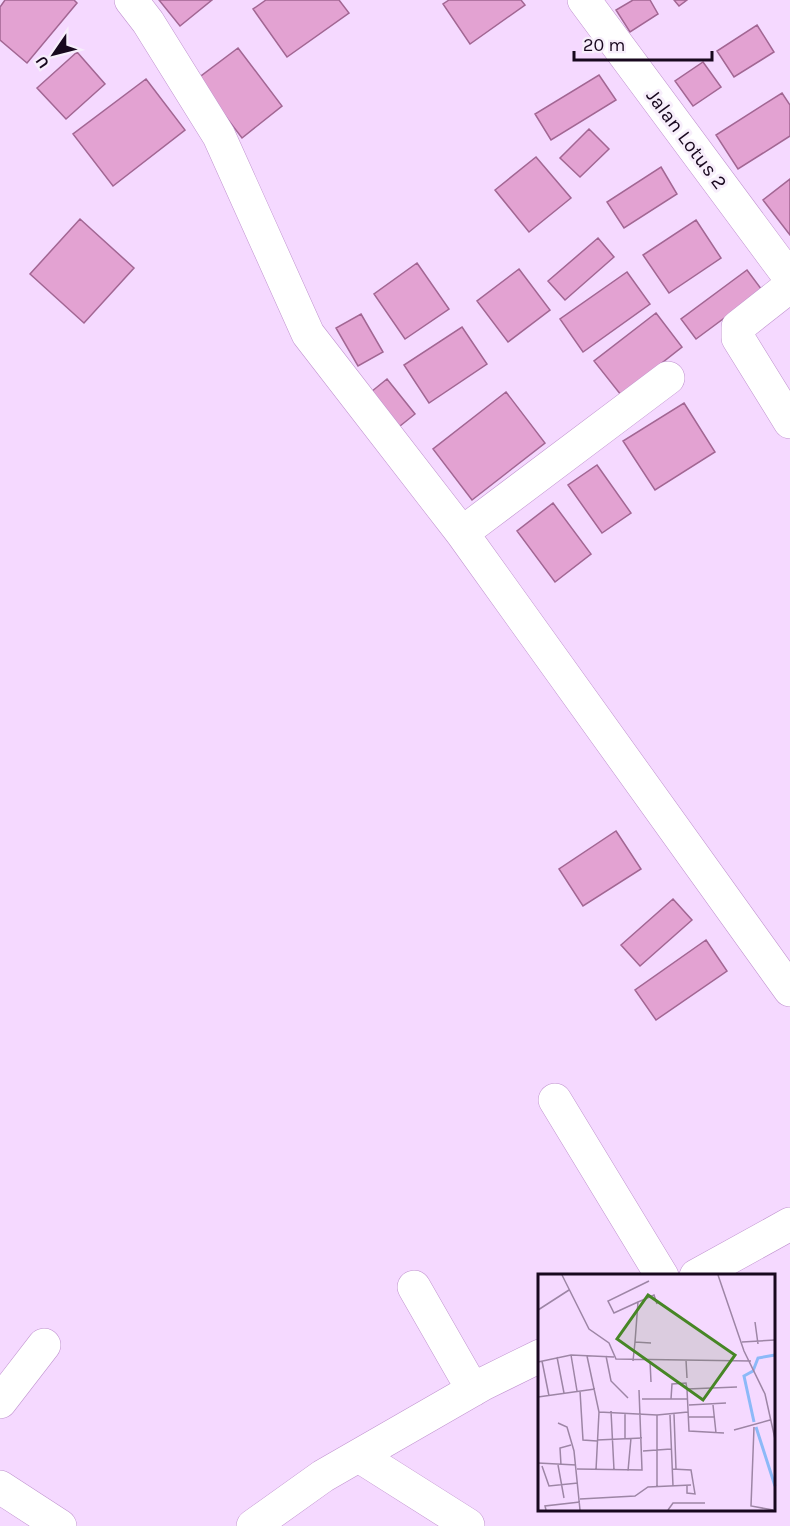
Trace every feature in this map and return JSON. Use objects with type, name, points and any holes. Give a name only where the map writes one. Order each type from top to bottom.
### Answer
[{"type":"street","points":[[131,0],[159,39],[219,136],[308,334],[462,533],[780,955],[790,990]]},
{"type":"street","name":"Jalan Lotus 2","points":[[584,0],[790,278]]},
{"type":"street","points":[[790,286],[738,327],[738,339],[790,422]]},
{"type":"street","points":[[462,533],[668,378]]},
{"type":"street","points":[[555,1100],[661,1274]]},
{"type":"street","points":[[698,1274],[790,1224]]},
{"type":"street","points":[[414,1287],[473,1390]]},
{"type":"street","points":[[0,1402],[44,1345]]},
{"type":"street","points":[[253,1526],[323,1476],[473,1390],[538,1357]]},
{"type":"street","points":[[359,1456],[468,1525]]},
{"type":"street","points":[[0,1487],[60,1526]]},
{"type":"building","points":[[5,0],[74,0],[77,3],[27,63],[0,40],[0,7]]},
{"type":"building","points":[[159,0],[212,0],[180,26]]},
{"type":"building","points":[[266,0],[339,0],[349,13],[287,57],[253,9]]},
{"type":"building","points":[[449,0],[521,0],[525,5],[470,44],[443,4]]},
{"type":"building","points":[[633,0],[650,0],[658,14],[630,32],[616,10]]},
{"type":"building","points":[[674,0],[687,0],[679,6]]},
{"type":"building","points":[[757,25],[774,52],[734,77],[717,51]]},
{"type":"building","points":[[238,48],[282,106],[242,138],[197,79]]},
{"type":"building","points":[[77,52],[105,84],[66,119],[37,88]]},
{"type":"building","points":[[703,62],[721,87],[693,106],[675,81]]},
{"type":"building","points":[[599,75],[616,100],[551,140],[535,114]]},
{"type":"building","points":[[146,79],[185,130],[113,186],[73,134]]},
{"type":"building","points":[[782,93],[790,105],[790,136],[738,169],[716,135]]},
{"type":"building","points":[[589,129],[609,149],[580,177],[560,158]]},
{"type":"building","points":[[536,157],[571,198],[529,232],[495,190]]},
{"type":"building","points":[[661,167],[677,194],[624,228],[607,202]]},
{"type":"building","points":[[790,179],[790,235],[763,200]]},
{"type":"building","points":[[80,219],[134,268],[84,323],[30,274]]},
{"type":"building","points":[[696,220],[721,258],[669,293],[643,255]]},
{"type":"building","points":[[598,238],[614,257],[565,300],[548,281]]},
{"type":"building","points":[[417,263],[449,309],[405,339],[374,294]]},
{"type":"building","points":[[519,269],[550,310],[508,342],[477,301]]},
{"type":"building","points":[[747,270],[762,290],[696,339],[681,319]]},
{"type":"building","points":[[627,272],[650,304],[583,352],[560,319]]},
{"type":"building","points":[[656,313],[682,347],[621,395],[594,361]]},
{"type":"building","points":[[361,314],[383,352],[358,366],[336,328]]},
{"type":"building","points":[[462,327],[487,364],[429,403],[404,365]]},
{"type":"building","points":[[387,379],[415,414],[395,430],[366,396]]},
{"type":"building","points":[[506,392],[545,443],[472,500],[433,449]]},
{"type":"building","points":[[684,403],[715,452],[655,490],[623,441]]},
{"type":"building","points":[[597,465],[631,513],[602,533],[568,485]]},
{"type":"building","points":[[553,503],[591,554],[555,582],[517,531]]},
{"type":"building","points":[[616,831],[641,869],[583,906],[559,869]]},
{"type":"building","points":[[673,899],[692,920],[640,966],[621,945]]},
{"type":"building","points":[[706,940],[727,971],[656,1020],[635,990]]}]
